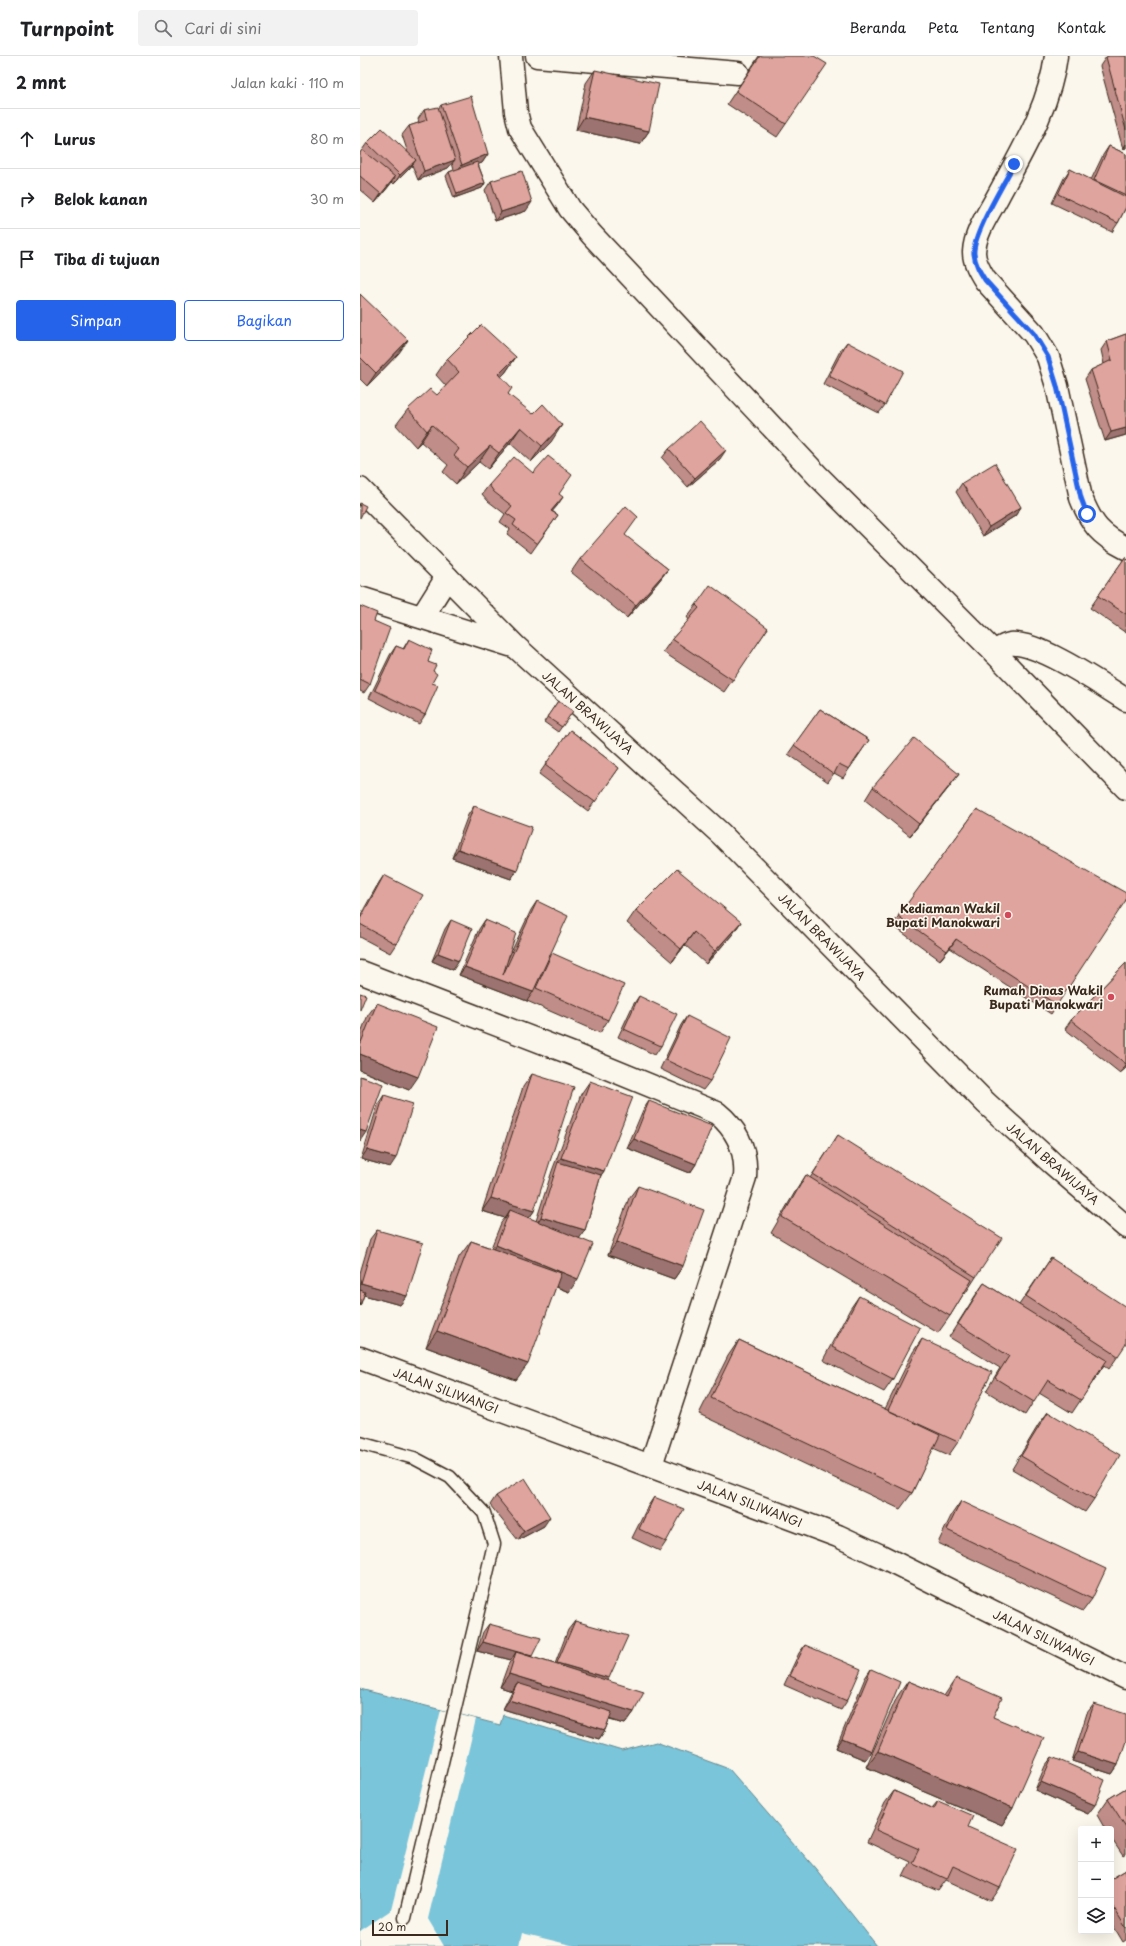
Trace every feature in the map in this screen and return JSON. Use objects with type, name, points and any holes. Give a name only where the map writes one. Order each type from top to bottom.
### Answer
[{"type":"main road","points":[[511,56],[516,112],[520,128],[581,223],[817,475],[994,652],[1126,788]]},
{"type":"main road","points":[[537,56],[738,73]]},
{"type":"main road","points":[[1056,56],[1043,104],[1018,158],[978,234],[974,254],[978,268],[985,280],[1034,334],[1048,357],[1057,386],[1081,498],[1087,514],[1104,536],[1126,548]]},
{"type":"main road","name":"JALAN BRAWIJAYA","points":[[360,489],[516,647],[700,814],[991,1108],[1126,1227]]},
{"type":"main road","points":[[422,617],[447,578]]},
{"type":"main road","name":"JALAN BRAWIJAYA","points":[[360,598],[516,647]]},
{"type":"main road","points":[[994,652],[1006,645],[1012,644],[1045,653],[1085,674],[1126,700]]},
{"type":"main road","points":[[360,972],[578,1056],[717,1114],[726,1120],[740,1142],[745,1154],[745,1177],[651,1465]]},
{"type":"main road","name":"JALAN SILIWANGI","points":[[360,1358],[651,1465],[838,1536],[1126,1678]]},
{"type":"lane","points":[[360,1443],[414,1458],[450,1477],[484,1513],[494,1544],[405,1918]]},
{"type":"water","points":[[360,1689],[500,1725],[503,1715],[622,1751],[656,1742],[729,1769],[815,1868],[877,1946],[360,1946]]},
{"type":"pier","points":[[441,1710],[476,1719],[428,1919],[444,1946],[360,1946],[360,1931],[391,1910]]},
{"type":"pier","points":[[522,1933],[575,1946],[519,1946]]},
{"type":"building","points":[[760,56],[814,56],[827,64],[786,124],[736,91]]},
{"type":"building","points":[[1126,56],[1126,130],[1106,57]]},
{"type":"building","points":[[595,70],[659,84],[649,131],[584,117]]},
{"type":"building","points":[[471,96],[488,154],[462,165],[441,105]]},
{"type":"building","points":[[438,107],[455,160],[424,171],[409,126],[427,120],[424,110]]},
{"type":"building","points":[[382,128],[416,160],[400,175],[367,143]]},
{"type":"building","points":[[1109,146],[1126,154],[1126,195],[1094,180]]},
{"type":"building","points":[[362,150],[395,177],[381,194],[360,176],[360,153]]},
{"type":"building","points":[[477,162],[485,183],[457,194],[449,172]]},
{"type":"building","points":[[1070,169],[1126,197],[1126,207],[1118,223],[1058,194]]},
{"type":"building","points":[[522,171],[532,202],[501,212],[491,181]]},
{"type":"building","points":[[360,294],[408,340],[376,373],[360,357]]},
{"type":"building","points":[[481,325],[516,357],[499,374],[512,388],[508,394],[533,414],[543,404],[562,425],[542,446],[521,427],[499,453],[490,446],[467,467],[454,456],[459,449],[432,425],[427,431],[408,409],[430,389],[437,395],[459,372],[447,359]]},
{"type":"building","points":[[1126,334],[1126,428],[1111,432],[1091,370],[1112,360],[1107,341]]},
{"type":"building","points":[[847,342],[903,371],[885,405],[829,376]]},
{"type":"building","points":[[700,421],[726,450],[695,478],[669,449]]},
{"type":"building","points":[[548,456],[572,475],[559,494],[563,497],[551,511],[558,515],[537,544],[513,525],[516,520],[506,513],[512,506],[494,492],[489,485],[514,457],[533,473]]},
{"type":"building","points":[[995,463],[1021,507],[989,527],[962,483]]},
{"type":"building","points":[[360,503],[366,506],[360,518]]},
{"type":"building","points":[[626,506],[638,517],[625,535],[668,569],[636,605],[580,559]]},
{"type":"building","points":[[1126,556],[1126,614],[1098,596]]},
{"type":"building","points":[[710,585],[768,628],[733,680],[672,639],[699,608],[696,605]]},
{"type":"building","points":[[360,606],[377,613],[374,621],[390,628],[370,684],[360,679]]},
{"type":"building","points":[[409,639],[432,650],[428,662],[436,665],[433,671],[437,674],[432,683],[438,685],[425,715],[375,690],[396,646],[404,649]]},
{"type":"building","points":[[558,701],[573,711],[562,727],[547,717]]},
{"type":"building","points":[[820,709],[869,740],[849,769],[839,764],[834,774],[794,745]]},
{"type":"building","points":[[570,730],[619,768],[595,802],[545,765]]},
{"type":"building","points":[[914,738],[959,774],[919,824],[873,787]]},
{"type":"building","points":[[474,806],[532,827],[517,870],[458,849]]},
{"type":"building","name":"Kediaman Wakil Bupati Manokwari","points":[[977,809],[1126,893],[1126,900],[1057,1005],[956,939],[947,951],[898,916]]},
{"type":"building","points":[[677,869],[741,922],[715,951],[694,932],[681,949],[636,910]]},
{"type":"building","points":[[384,875],[423,895],[396,944],[360,924],[360,919]]},
{"type":"building","points":[[537,901],[568,916],[533,992],[465,967],[485,920],[516,933],[503,975]]},
{"type":"building","points":[[451,920],[472,929],[459,961],[438,953]]},
{"type":"building","points":[[552,953],[624,985],[608,1020],[536,988]]},
{"type":"building","name":"Rumah Dinas Wakil Bupati Manokwari","points":[[1126,963],[1126,1064],[1071,1020]]},
{"type":"building","points":[[360,993],[366,995],[360,1010]]},
{"type":"building","points":[[639,996],[677,1014],[661,1046],[624,1029]]},
{"type":"building","points":[[377,1003],[438,1027],[418,1077],[360,1054],[360,1045]]},
{"type":"building","points":[[687,1016],[731,1038],[710,1081],[666,1060]]},
{"type":"building","points":[[532,1074],[574,1087],[534,1211],[491,1198]]},
{"type":"building","points":[[360,1076],[383,1084],[366,1132],[360,1130]]},
{"type":"building","points":[[590,1081],[633,1097],[604,1171],[561,1158]]},
{"type":"building","points":[[384,1095],[413,1104],[396,1158],[367,1150]]},
{"type":"building","points":[[649,1101],[712,1126],[696,1164],[634,1139]]},
{"type":"building","points":[[838,1135],[1002,1238],[976,1277],[813,1174]]},
{"type":"building","points":[[558,1162],[601,1175],[585,1230],[541,1217]]},
{"type":"building","points":[[806,1175],[972,1280],[950,1316],[782,1217]]},
{"type":"building","points":[[638,1186],[704,1210],[683,1266],[617,1242]]},
{"type":"building","points":[[510,1210],[593,1244],[578,1279],[496,1245]]},
{"type":"building","points":[[377,1230],[423,1243],[407,1296],[361,1283]]},
{"type":"building","points":[[471,1241],[561,1273],[528,1364],[437,1331]]},
{"type":"building","points":[[1051,1258],[1126,1307],[1126,1344],[1118,1356],[1026,1296]]},
{"type":"building","points":[[984,1283],[1107,1360],[1081,1400],[1048,1380],[1034,1402],[995,1378],[1009,1356],[958,1324]]},
{"type":"building","points":[[360,1290],[365,1292],[360,1306]]},
{"type":"building","points":[[859,1296],[920,1328],[893,1379],[832,1347]]},
{"type":"building","points":[[922,1339],[992,1372],[958,1442],[888,1410]]},
{"type":"building","points":[[739,1340],[940,1435],[912,1493],[711,1398]]},
{"type":"building","points":[[1048,1412],[1120,1455],[1094,1499],[1021,1456]]},
{"type":"building","points":[[525,1478],[550,1517],[524,1531],[496,1496]]},
{"type":"building","points":[[654,1497],[684,1509],[666,1542],[639,1529]]},
{"type":"building","points":[[961,1501],[1106,1569],[1092,1599],[947,1530]]},
{"type":"building","points":[[575,1621],[628,1636],[609,1678],[557,1663]]},
{"type":"building","points":[[489,1624],[541,1638],[532,1656],[483,1642]]},
{"type":"building","points":[[805,1645],[861,1669],[847,1701],[790,1676]]},
{"type":"building","points":[[516,1652],[644,1692],[634,1712],[509,1674]]},
{"type":"building","points":[[871,1669],[900,1682],[872,1751],[842,1739]]},
{"type":"building","points":[[956,1678],[1002,1698],[993,1717],[1044,1738],[1013,1808],[878,1751],[908,1681],[947,1697]]},
{"type":"building","points":[[517,1683],[612,1712],[605,1730],[509,1700]]},
{"type":"building","points":[[1094,1704],[1126,1714],[1126,1741],[1118,1765],[1078,1752]]},
{"type":"building","points":[[1052,1757],[1105,1780],[1095,1805],[1041,1782]]},
{"type":"building","points":[[1126,1788],[1126,1827],[1108,1799]]},
{"type":"building","points":[[894,1791],[934,1809],[938,1801],[973,1816],[968,1827],[1018,1849],[1000,1888],[953,1866],[947,1879],[912,1863],[919,1849],[876,1830]]},
{"type":"building","points":[[1126,1870],[1126,1928],[1114,1908],[1114,1877]]},
{"type":"place","name":"Kediaman Wakil Bupati Manokwari","points":[[1008,915]]},
{"type":"place","name":"Rumah Dinas Wakil Bupati Manokwari","points":[[1111,997]]},
{"type":"route","points":[[1014,164],[978,234],[974,254],[980,272],[985,280],[1034,334],[1048,357],[1057,386],[1081,498],[1087,514]]}]
